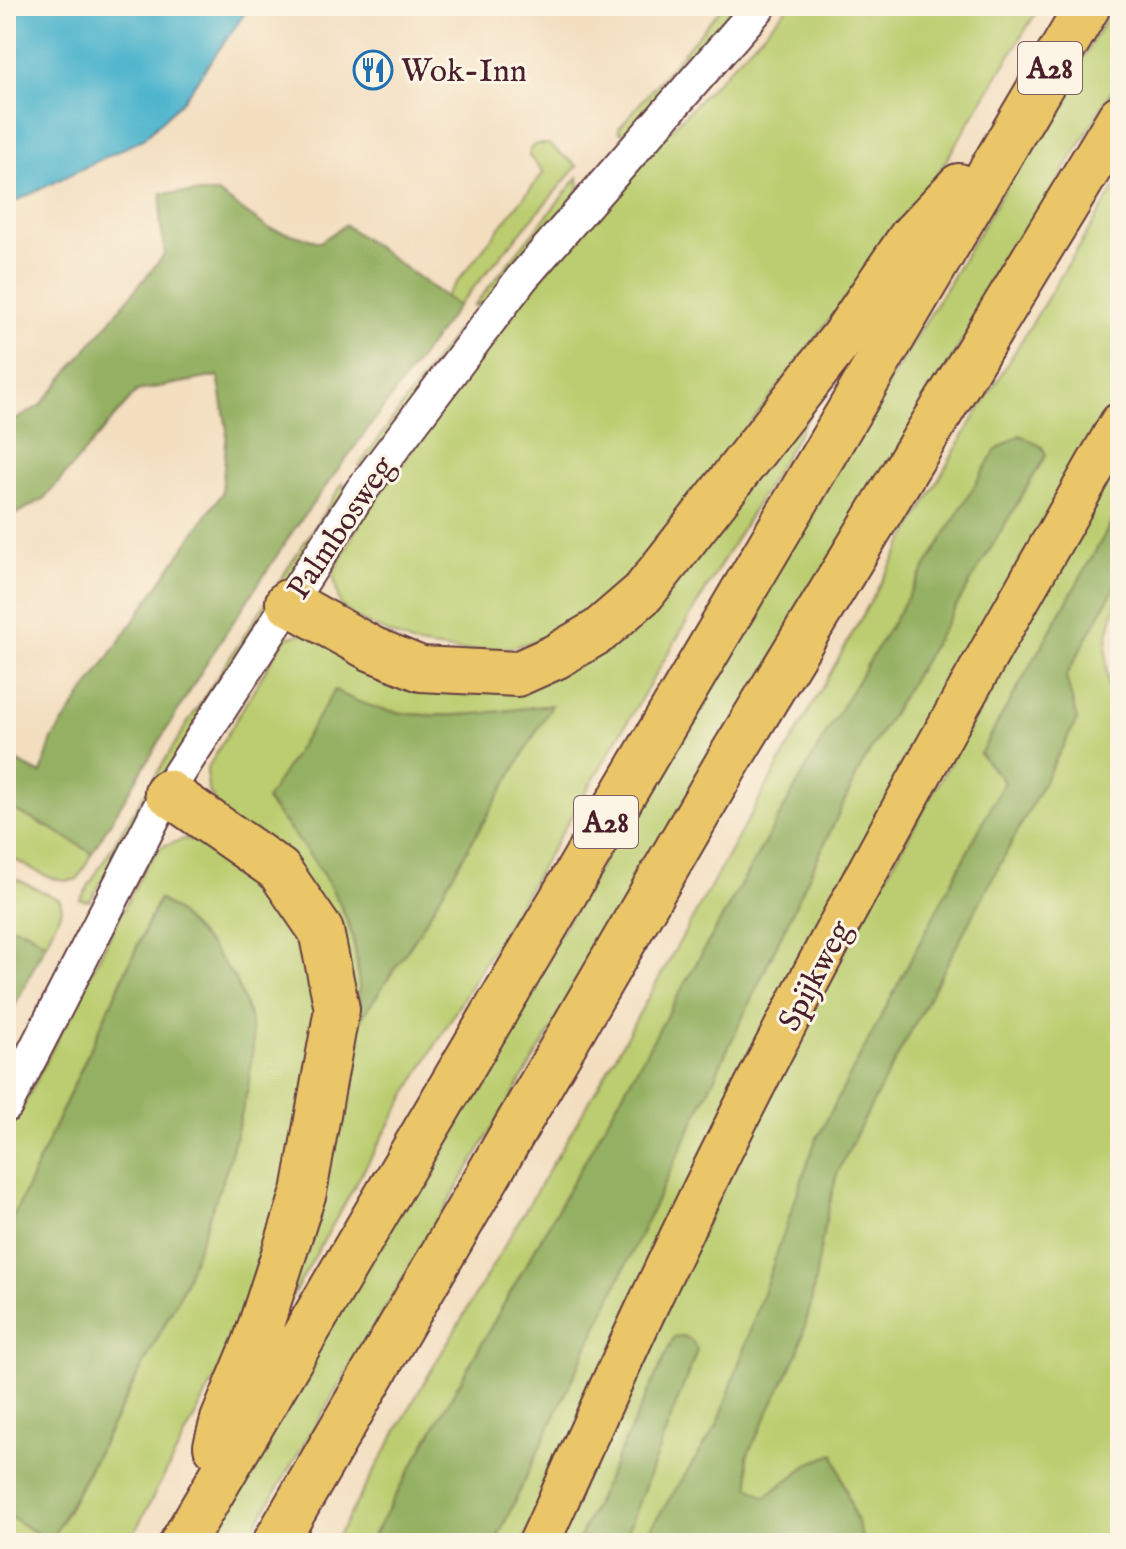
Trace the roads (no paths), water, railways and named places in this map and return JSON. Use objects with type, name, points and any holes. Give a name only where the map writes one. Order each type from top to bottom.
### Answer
[{"type":"highway","name":"A28","points":[[190,1529],[1088,6]]},
{"type":"highway","name":"A28","points":[[275,1543],[729,760],[1120,117]]},
{"type":"highway","name":"A28","points":[[288,602],[372,649],[421,669],[517,674],[555,657],[599,631],[653,581],[843,337],[911,237],[1013,129]]},
{"type":"highway","name":"A28","points":[[167,792],[279,870],[321,931],[337,1009],[304,1192],[255,1343],[223,1420],[190,1529]]},
{"type":"main road","name":"Spijkweg","points":[[539,1543],[642,1317],[749,1096],[898,819],[1120,423]]},
{"type":"street","name":"Palmbosweg","points":[[6,1106],[167,792],[361,491],[522,278],[760,6]]},
{"type":"water","points":[[6,6],[250,6],[183,100],[143,139],[6,206]]},
{"type":"place","name":"Wok-Inn","points":[[373,70]]}]
